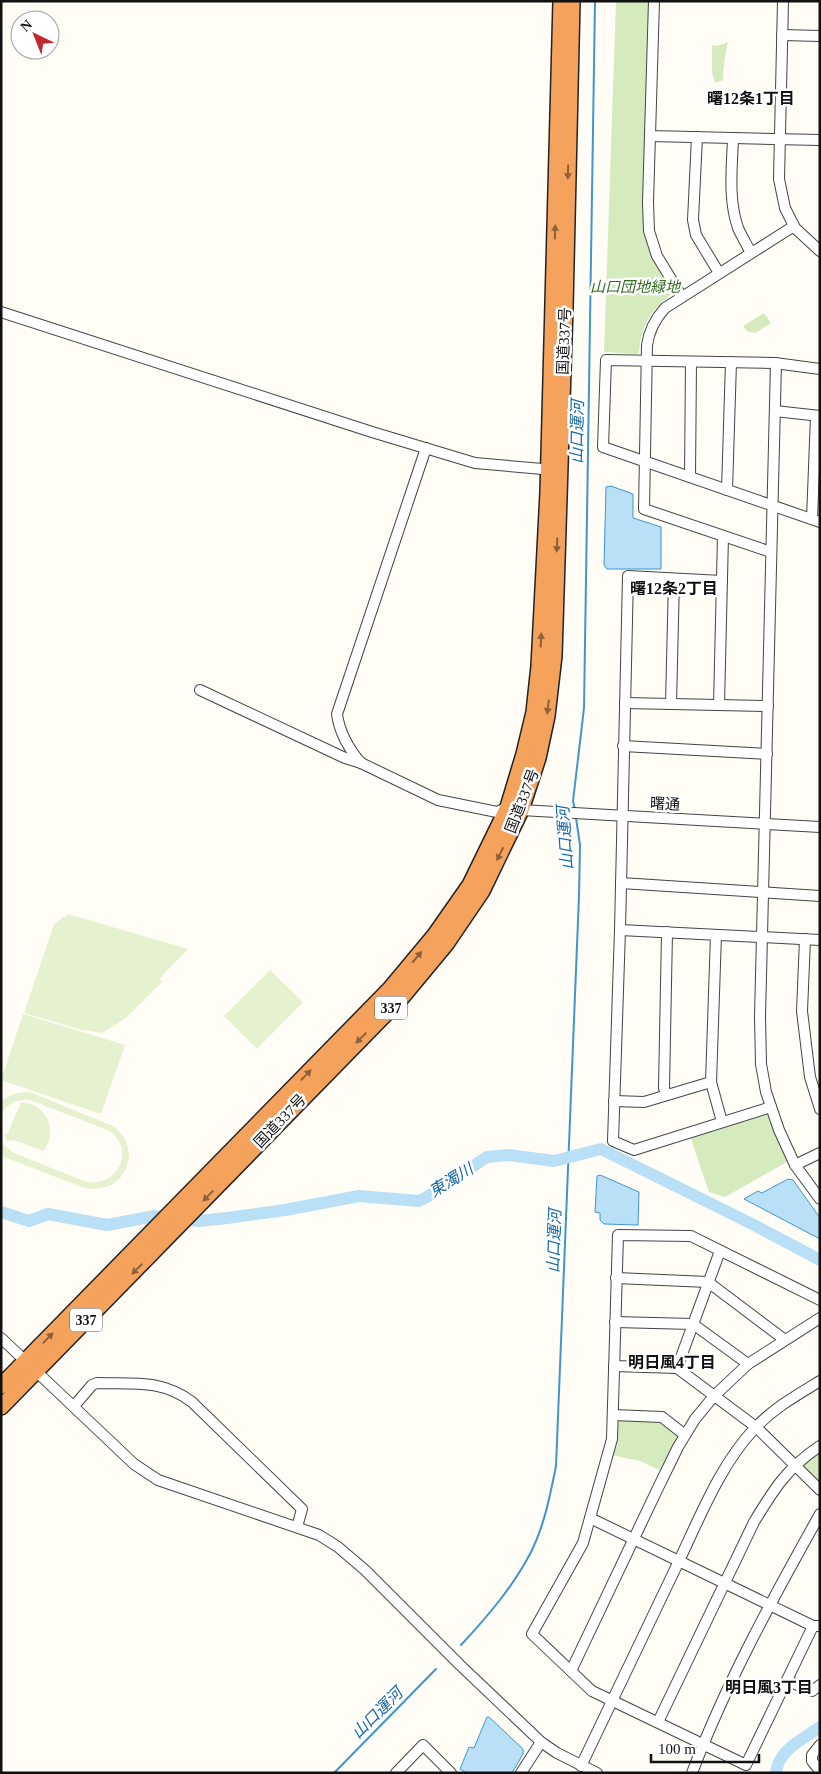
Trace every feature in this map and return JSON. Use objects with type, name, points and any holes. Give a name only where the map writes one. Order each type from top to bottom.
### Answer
[{"type":"highway","name":"国道337号","points":[[1,1407],[30,1366],[155,1229],[188,1206],[402,997],[446,944],[482,891],[538,758],[547,716],[554,656],[554,470],[561,1]]},
{"type":"highway","name":"国道337号","points":[[554,470],[565,307],[572,1]]},
{"type":"highway","name":"国道337号","points":[[1,1386],[30,1366],[172,1234],[188,1206]]},
{"type":"street","points":[[654,1],[648,202],[649,231],[656,256],[682,297]]},
{"type":"street","points":[[783,1],[779,179],[785,208],[794,226],[820,252]]},
{"type":"street","points":[[782,35],[820,36]]},
{"type":"street","points":[[650,136],[820,140]]},
{"type":"street","points":[[697,137],[693,220],[696,235],[720,273]]},
{"type":"street","points":[[733,138],[731,183],[733,210],[739,229],[751,253]]},
{"type":"street","points":[[771,552],[644,509],[647,361],[649,334],[658,315],[665,308],[794,226]]},
{"type":"street","points":[[1,312],[475,463],[554,470]]},
{"type":"street","points":[[775,411],[818,416],[816,521],[603,447],[606,360],[730,362],[776,364],[820,369]]},
{"type":"street","points":[[690,477],[691,362]]},
{"type":"street","points":[[727,490],[730,362]]},
{"type":"street","points":[[776,364],[760,1018],[761,1064],[779,1130],[795,1165],[820,1200]]},
{"type":"street","points":[[360,763],[338,726],[337,714],[426,448]]},
{"type":"street","points":[[719,705],[722,536]]},
{"type":"street","points":[[722,581],[628,576],[613,1141],[634,1150],[771,1106]]},
{"type":"street","points":[[671,704],[674,579]]},
{"type":"street","name":"曙通","points":[[200,690],[438,800],[497,812],[515,809],[820,827]]},
{"type":"street","points":[[625,703],[768,706]]},
{"type":"street","points":[[623,746],[767,754]]},
{"type":"street","points":[[621,883],[820,896]]},
{"type":"street","points":[[620,930],[820,940]]},
{"type":"street","points":[[666,1095],[664,1088],[667,932]]},
{"type":"street","points":[[716,935],[711,1082],[722,1122]]},
{"type":"street","points":[[805,939],[802,1011],[810,1077],[820,1109]]},
{"type":"street","points":[[614,1101],[644,1102],[711,1082]]},
{"type":"street","points":[[795,1165],[820,1153]]},
{"type":"street","points":[[590,1518],[817,1626],[746,1765],[592,1691],[532,1634],[583,1543],[612,1439],[618,1235],[691,1236],[820,1300]]},
{"type":"street","points":[[677,1368],[720,1251]]},
{"type":"street","points":[[616,1278],[708,1282],[785,1340]]},
{"type":"street","points":[[571,1671],[633,1539],[695,1419],[714,1396],[748,1364],[820,1318]]},
{"type":"street","points":[[615,1322],[693,1324],[748,1364]]},
{"type":"street","points":[[1,1338],[134,1464],[158,1480],[319,1535],[338,1547],[366,1570],[473,1678],[541,1742],[557,1753],[597,1773]]},
{"type":"street","points":[[614,1366],[677,1368],[756,1427],[820,1490]]},
{"type":"street","points":[[581,1766],[724,1470],[740,1445],[756,1427],[787,1401],[820,1380]]},
{"type":"street","points":[[74,1406],[92,1385],[97,1383],[156,1385],[183,1395],[302,1508],[297,1527]]},
{"type":"street","points":[[613,1415],[662,1416],[686,1435]]},
{"type":"street","points":[[658,1722],[754,1522],[772,1493],[794,1465],[820,1446]]},
{"type":"street","points":[[692,1773],[703,1744],[770,1604],[820,1514]]},
{"type":"street","points":[[788,1681],[812,1691],[820,1685]]},
{"type":"street","points":[[521,1773],[541,1742]]},
{"type":"street","points":[[396,1773],[423,1745],[451,1773]]},
{"type":"street","points":[[820,1745],[812,1755],[812,1761],[820,1771]]},
{"type":"street","points":[[434,1773],[440,1762]]},
{"type":"green space","name":"山口団地緑地","points":[[616,1],[649,1],[644,223],[649,249],[672,293],[648,319],[642,333],[639,353],[635,354],[604,352]]},
{"type":"green space","points":[[728,42],[723,80],[715,83],[712,72],[712,45],[717,46]]},
{"type":"green space","points":[[764,313],[771,323],[755,333],[748,332],[743,326]]},
{"type":"green space","points":[[68,914],[188,949],[159,979],[162,982],[126,1018],[102,1033],[82,1030],[24,1013],[54,924]]},
{"type":"green space","points":[[270,970],[303,1002],[257,1049],[224,1016]]},
{"type":"green space","points":[[23,1014],[125,1045],[101,1114],[1,1080]]},
{"type":"green space","points":[[22,1092],[30,1092],[115,1127],[124,1137],[128,1147],[129,1158],[121,1177],[113,1184],[103,1188],[92,1189],[82,1187],[1,1156],[1,1141],[14,1153],[84,1181],[96,1182],[106,1179],[114,1174],[120,1166],[121,1147],[117,1138],[108,1130],[30,1100],[14,1102],[1,1114],[1,1102],[4,1099]]},
{"type":"green space","points":[[21,1102],[38,1108],[48,1120],[50,1135],[43,1151],[14,1140],[7,1141],[4,1135],[8,1133]]},
{"type":"green space","points":[[771,1107],[792,1159],[725,1197],[709,1192],[689,1133]]},
{"type":"green space","points":[[615,1418],[664,1422],[681,1434],[661,1471],[640,1461],[611,1455]]},
{"type":"green space","points":[[820,1446],[820,1490],[794,1465]]},
{"type":"water","points":[[611,486],[633,494],[633,518],[661,527],[661,569],[607,569],[604,565],[606,487]]},
{"type":"water","points":[[600,1175],[639,1192],[638,1225],[604,1224],[600,1220],[600,1213],[595,1212],[597,1176]]},
{"type":"water","points":[[788,1179],[793,1180],[820,1218],[820,1239],[744,1199],[758,1191],[762,1193]]},
{"type":"water","points":[[487,1717],[523,1749],[523,1754],[512,1773],[467,1773],[460,1769],[469,1747],[474,1748]]},
{"type":"waterway","name":"山口運河","points":[[575,810],[573,801],[584,708],[595,1]]},
{"type":"waterway","name":"山口運河","points":[[461,1645],[499,1602],[530,1554],[543,1522],[556,1466],[579,896],[580,845],[576,818]]},
{"type":"waterway","name":"東濁川","points":[[1,1212],[29,1221],[48,1214],[107,1225],[155,1216],[199,1221],[227,1218],[285,1210],[359,1196],[419,1201],[487,1157],[508,1155],[554,1161],[601,1149],[820,1260]]},
{"type":"waterway","name":"山口運河","points":[[334,1773],[436,1669]]},
{"type":"waterway","name":"東濁川","points":[[776,1773],[781,1758],[786,1752],[820,1727]]},
{"type":"district","name":"曙12条1丁目","points":[[751,98]]},
{"type":"district","name":"曙12条2丁目","points":[[674,588]]},
{"type":"district","name":"明日風4丁目","points":[[672,1362]]},
{"type":"district","name":"明日風3丁目","points":[[769,1687]]}]
